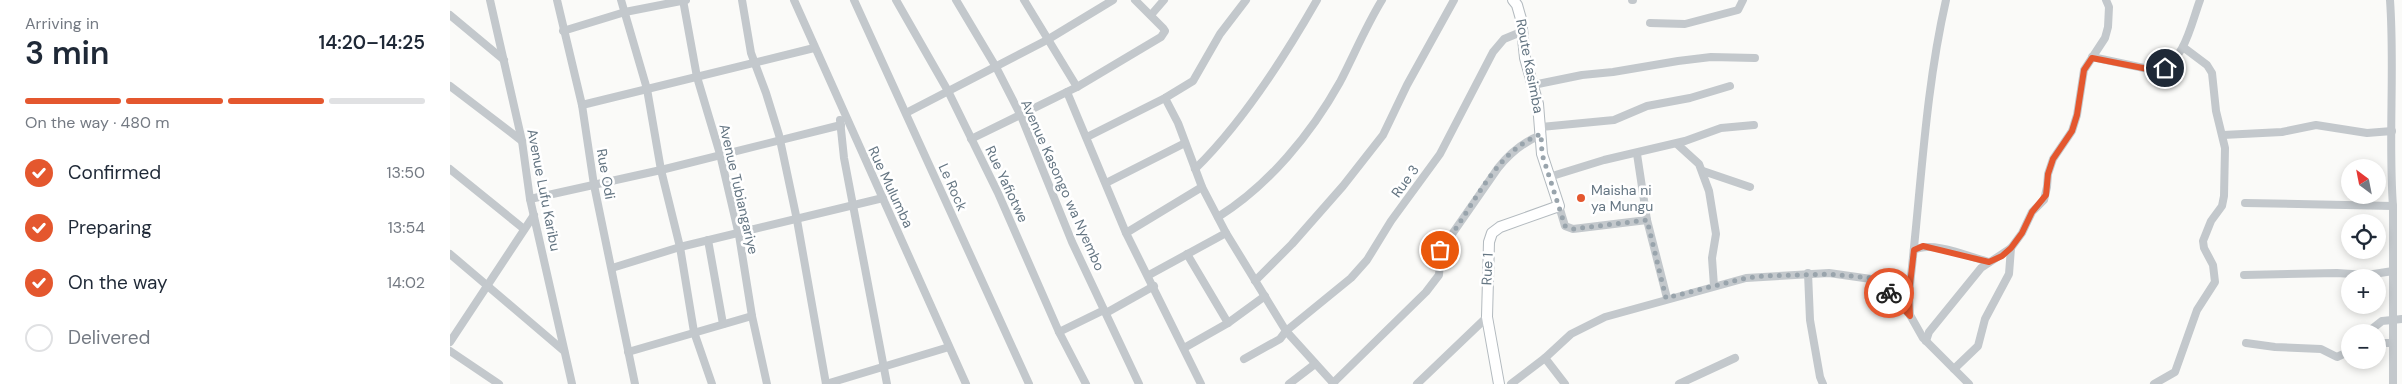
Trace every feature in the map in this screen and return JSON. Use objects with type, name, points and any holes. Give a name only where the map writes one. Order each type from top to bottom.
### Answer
[{"type":"street","name":"Avenue Lufu Karibu","points":[[490,0],[522,141],[530,200],[572,384]]},
{"type":"street","name":"Rue Odi","points":[[556,0],[582,105],[594,185],[635,384]]},
{"type":"street","points":[[621,0],[647,89],[661,170],[680,247],[694,332],[712,384]]},
{"type":"street","points":[[564,31],[624,12],[685,0]]},
{"type":"street","name":"Avenue Tubiangariye","points":[[685,0],[697,77],[720,154],[739,234],[752,316],[767,384]]},
{"type":"street","points":[[742,0],[755,64],[766,93],[780,141],[797,220],[826,384],[949,347]]},
{"type":"street","name":"Rue Mulumba","points":[[794,0],[838,102],[966,384]]},
{"type":"street","name":"Le Rock","points":[[854,0],[1030,384]]},
{"type":"street","name":"Rue Yafiotwe","points":[[896,0],[948,90],[1059,332],[1086,384]]},
{"type":"street","name":"Avenue Kasongo wa Nyembo","points":[[956,0],[996,67],[1021,116],[1072,242],[1139,384]]},
{"type":"street","points":[[1024,0],[1077,87]]},
{"type":"street","points":[[906,113],[1047,40],[1113,0]]},
{"type":"street","points":[[971,139],[1077,87],[1154,42],[1164,34],[1163,28],[1135,0]]},
{"type":"street","points":[[1151,15],[1164,0]]},
{"type":"street","points":[[1087,137],[1165,98],[1193,81],[1220,34],[1246,0]]},
{"type":"street","points":[[1195,169],[1212,152],[1257,92],[1297,34],[1316,0]]},
{"type":"street","points":[[1218,217],[1248,196],[1282,163],[1324,109],[1382,0]]},
{"type":"street","points":[[1255,281],[1292,244],[1343,186],[1383,135],[1407,85],[1454,0]]},
{"type":"street","name":"Route Kasimba","points":[[1513,0],[1521,19],[1521,32],[1541,130],[1542,154],[1565,226],[1573,229],[1647,220]]},
{"type":"street","points":[[1650,23],[1698,22],[1738,10],[1743,0]]},
{"type":"street","points":[[1910,316],[1909,293],[1933,60],[1946,0]]},
{"type":"street","points":[[1926,342],[1929,332],[1981,268],[2002,256],[2011,248],[2022,233],[2032,212],[2046,195],[2048,174],[2053,159],[2072,131],[2077,115],[2084,70],[2100,48],[2108,27],[2109,7],[2106,0]]},
{"type":"street","points":[[2092,58],[2158,71],[2172,63],[2182,47],[2200,0]]},
{"type":"street","points":[[2390,0],[2393,384]]},
{"type":"street","points":[[450,15],[504,60]]},
{"type":"street","name":"Rue 3","points":[[1244,359],[1280,339],[1286,331],[1351,278],[1367,260],[1391,221],[1440,154],[1493,52],[1504,39],[1521,32]]},
{"type":"street","points":[[2154,384],[2176,368],[2197,310],[2215,282],[2214,265],[2204,248],[2203,241],[2211,221],[2222,206],[2224,196],[2223,135],[2216,111],[2212,73],[2207,65],[2182,47]]},
{"type":"street","points":[[582,105],[814,48]]},
{"type":"street","points":[[1532,85],[1582,75],[1678,61],[1711,58],[1755,58]]},
{"type":"street","points":[[450,86],[522,141]]},
{"type":"street","points":[[1165,98],[1186,143],[1202,187],[1226,233],[1286,331],[1333,383],[1426,292],[1441,270],[1440,250],[1498,168],[1519,146],[1541,130],[1614,120],[1647,106],[1690,98],[1730,86]]},
{"type":"street","points":[[1067,92],[1126,233],[1149,275],[1201,384]]},
{"type":"street","points":[[838,102],[844,158],[887,384]]},
{"type":"street","points":[[530,200],[661,170],[841,125]]},
{"type":"street","points":[[1549,177],[1604,160],[1676,144],[1721,128],[1754,125]]},
{"type":"street","points":[[2223,135],[2282,132],[2316,125],[2366,133],[2392,131]]},
{"type":"street","points":[[1106,183],[1186,143]]},
{"type":"street","points":[[1676,144],[1699,164],[1704,171],[1716,234],[1712,258],[1714,286]]},
{"type":"street","points":[[1637,154],[1647,220],[1666,298]]},
{"type":"street","points":[[450,169],[524,229]]},
{"type":"street","points":[[1704,171],[1750,187]]},
{"type":"street","points":[[1126,233],[1202,187]]},
{"type":"street","points":[[612,268],[680,247],[854,207],[883,198]]},
{"type":"street","points":[[2245,203],[2393,210],[2402,215]]},
{"type":"street","name":"Rue 1","points":[[1499,384],[1487,317],[1489,242],[1492,233],[1500,227],[1558,206]]},
{"type":"street","points":[[450,342],[534,215]]},
{"type":"street","points":[[1149,275],[1226,233]]},
{"type":"street","points":[[708,240],[723,324]]},
{"type":"street","points":[[1914,250],[1923,246],[1933,247],[1989,262]]},
{"type":"street","points":[[1954,369],[1978,346],[1986,320],[2009,274],[2011,248]]},
{"type":"street","points":[[450,254],[564,351]]},
{"type":"street","points":[[1187,254],[1228,323]]},
{"type":"street","points":[[2244,275],[2337,273],[2393,276]]},
{"type":"street","points":[[1808,274],[1810,320],[1823,384]]},
{"type":"street","points":[[1511,384],[1572,334],[1605,317],[1666,298],[1746,278],[1829,274],[1876,280],[1910,316],[1926,342],[1969,384]]},
{"type":"street","points":[[1059,332],[1105,312],[1154,286]]},
{"type":"street","points":[[1184,348],[1228,323],[1265,296]]},
{"type":"street","points":[[628,352],[752,316]]},
{"type":"street","points":[[1417,384],[1487,317]]},
{"type":"street","points":[[2378,324],[2382,321],[2402,319]]},
{"type":"street","points":[[2246,343],[2275,347],[2321,349],[2336,357],[2341,355]]},
{"type":"street","points":[[2386,343],[2393,343]]},
{"type":"street","points":[[450,351],[499,384]]},
{"type":"street","points":[[1545,358],[1565,384]]},
{"type":"street","points":[[1679,384],[1735,358]]},
{"type":"street","points":[[1288,384],[1315,364]]},
{"type":"way so far","points":[[1440,250],[1508,156],[1529,139],[1541,134],[1542,154],[1565,226],[1573,229],[1647,220],[1666,298],[1746,278],[1808,274],[1871,278],[1880,282],[1889,293]]},
{"type":"place","name":"Maisha ni ya Mungu","points":[[1581,198]]},
{"type":"route","points":[[1889,293],[1910,316],[1909,293],[1914,250],[1919,247],[1923,246],[1950,251],[1989,262],[2002,256],[2011,248],[2022,233],[2032,212],[2044,200],[2048,174],[2053,159],[2072,131],[2077,115],[2084,70],[2092,58],[2158,71],[2165,68]]}]
